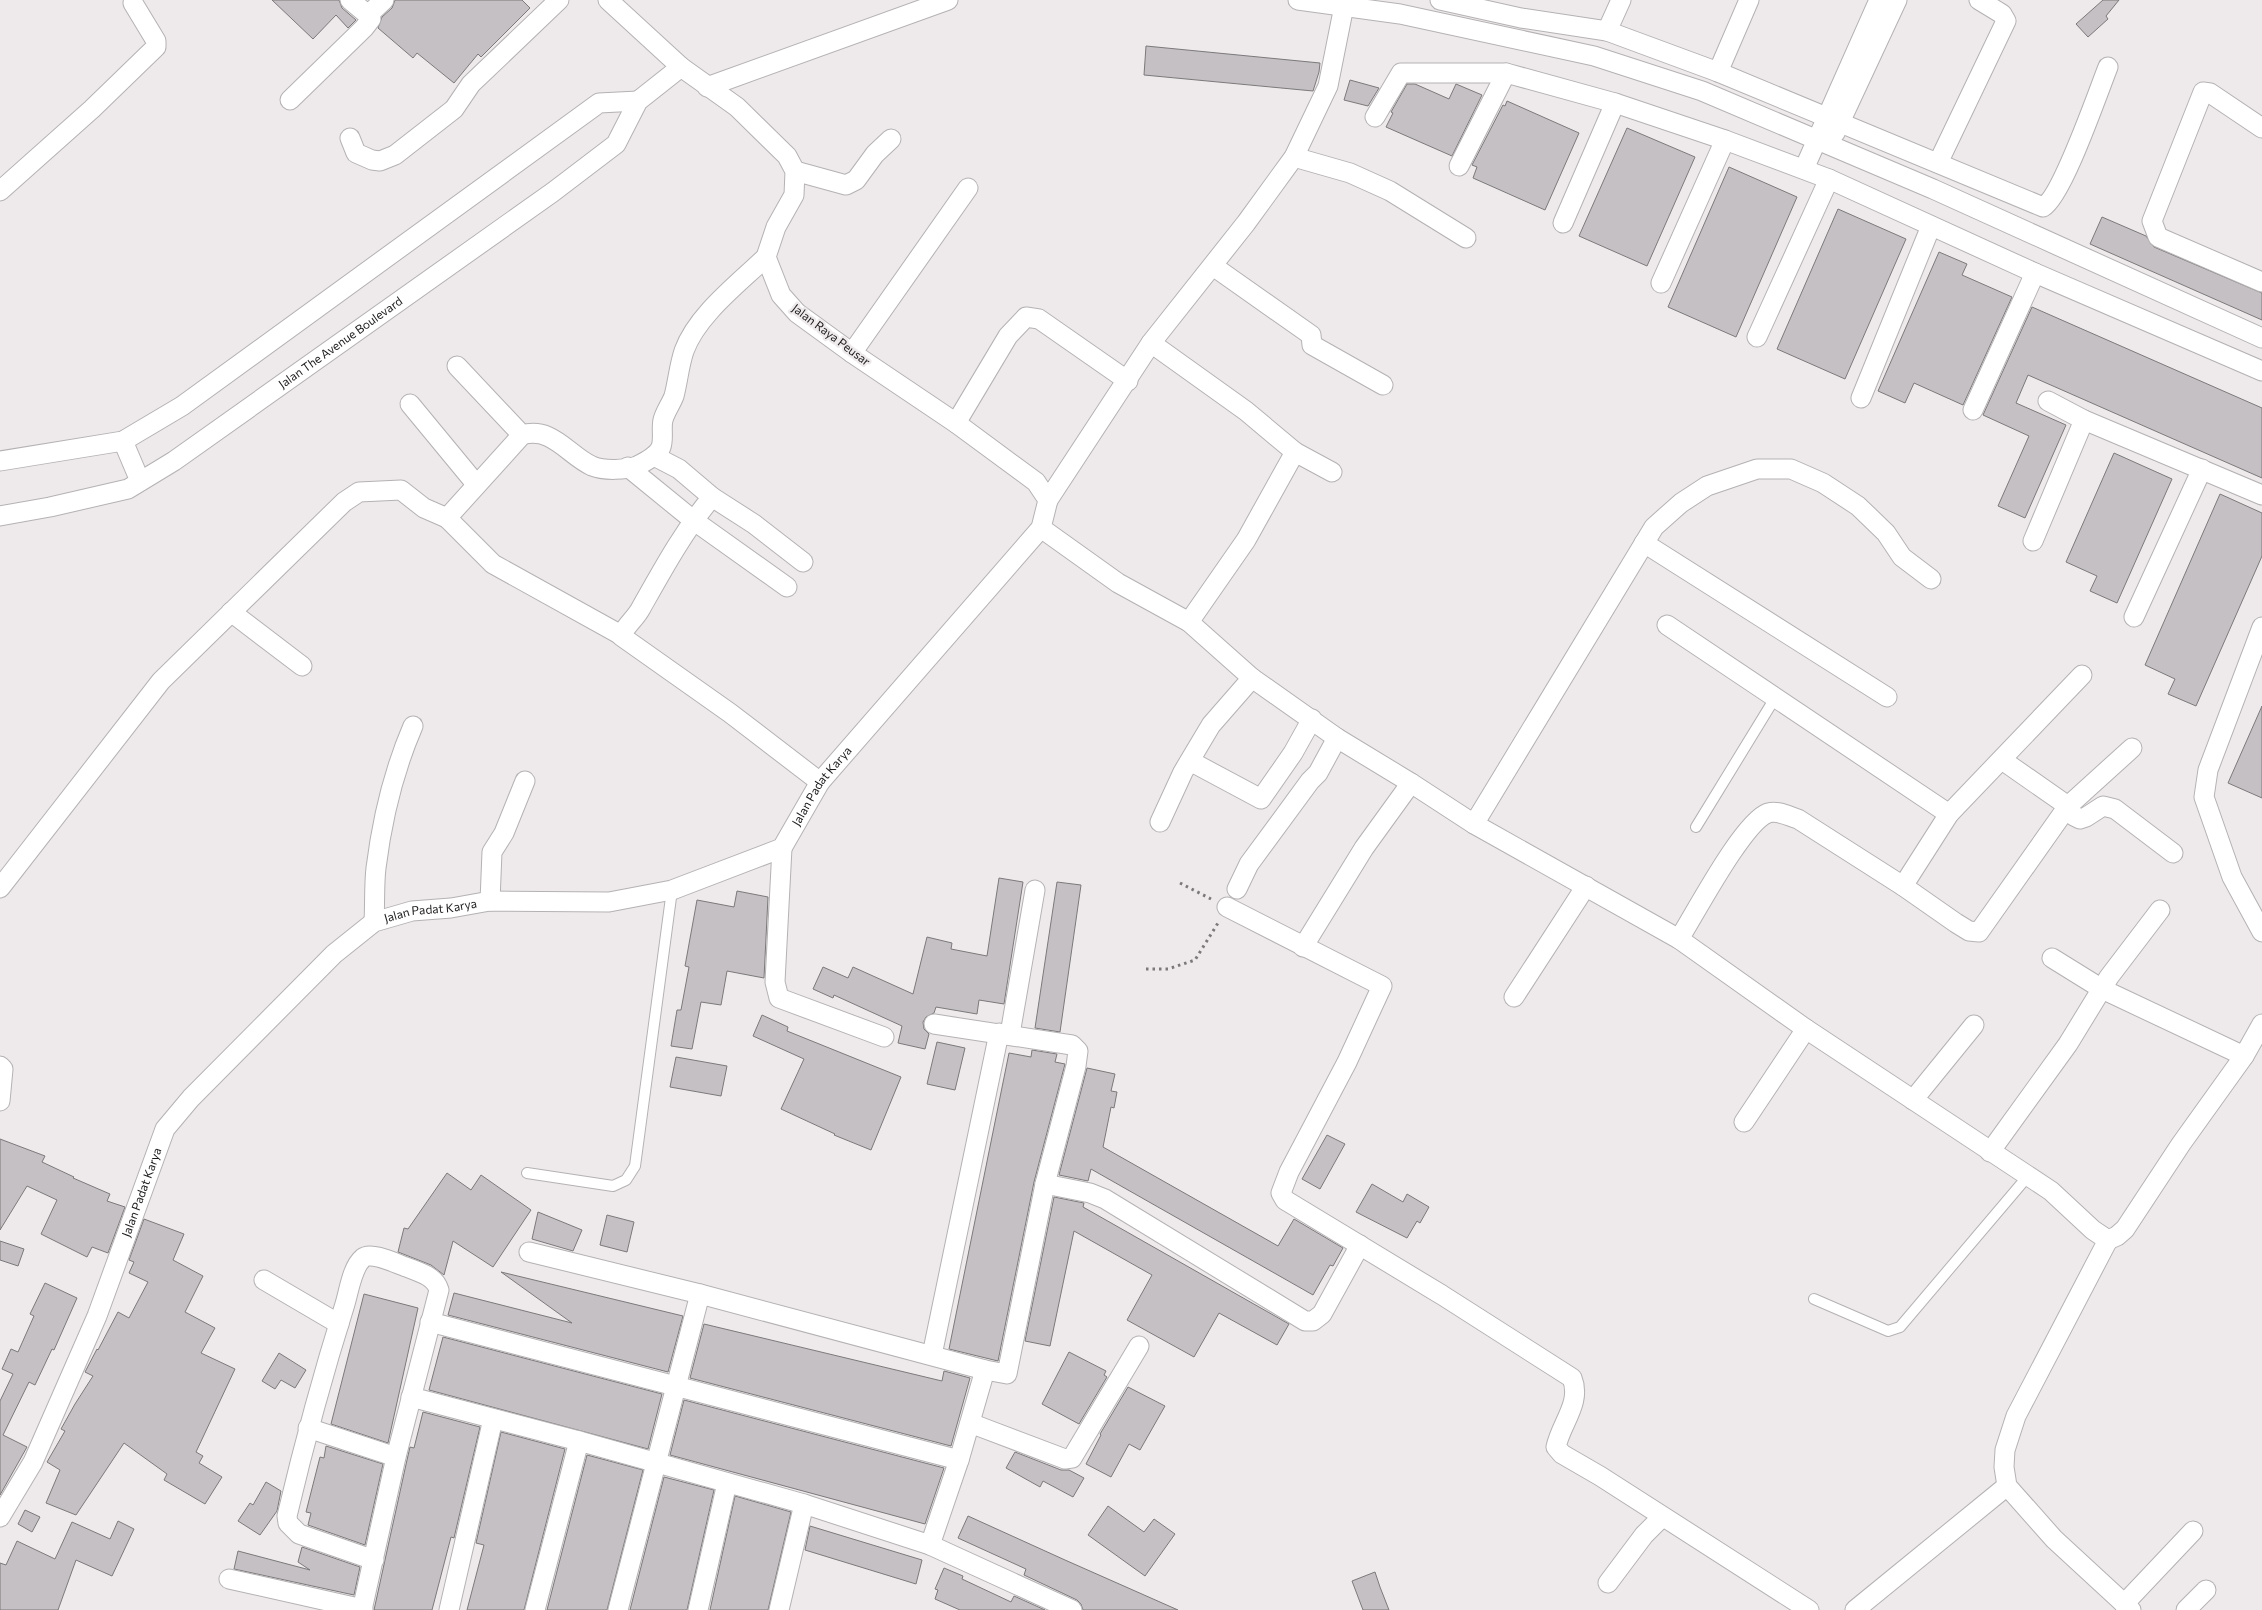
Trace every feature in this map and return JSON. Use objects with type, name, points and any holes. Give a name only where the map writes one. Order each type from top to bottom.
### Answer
[{"type":"street","points":[[290,100],[371,19],[350,0]]},
{"type":"street","points":[[368,15],[384,0]]},
{"type":"street","points":[[350,138],[356,153],[372,160],[380,161],[395,155],[454,109],[471,84],[559,0]]},
{"type":"street","points":[[447,518],[522,435],[538,433],[552,438],[592,466],[628,468],[637,466],[654,456],[662,446],[663,420],[673,397],[680,365],[692,332],[705,316],[766,257],[776,227],[794,194],[795,171],[787,156],[737,107],[681,67],[608,0]]},
{"type":"street","points":[[707,87],[948,0]]},
{"type":"street","points":[[1298,0],[1400,14],[1618,63],[1702,91],[1933,189],[2262,338]]},
{"type":"street","points":[[1440,0],[1504,7],[1607,31],[1718,72],[2043,207],[2067,170],[2108,67]]},
{"type":"street","points":[[1607,31],[1621,0]]},
{"type":"street","points":[[1718,72],[1750,0]]},
{"type":"street","points":[[1804,169],[1824,143],[1879,0]]},
{"type":"street","points":[[1834,120],[1897,0]]},
{"type":"street","points":[[1938,163],[2006,21],[2002,14],[1980,0]]},
{"type":"street","points":[[0,191],[92,109],[156,47],[157,44],[134,1]]},
{"type":"street","points":[[1344,6],[1328,86],[1294,156],[1213,266],[1151,344],[1048,500],[1041,528],[1118,583],[1189,622],[1252,678],[1337,738],[1411,782],[1474,824],[1679,939],[1806,1029],[2051,1191],[2093,1230],[2108,1240]]},
{"type":"street","name":"Jalan The Avenue Boulevard","points":[[0,516],[50,508],[128,489],[191,449],[553,192],[616,144],[638,101],[681,67]]},
{"type":"street","points":[[1375,117],[1401,73],[1506,73],[1615,103],[1725,140],[1829,179],[2035,273],[2262,371]]},
{"type":"street","points":[[1459,166],[1506,73]]},
{"type":"street","points":[[2262,128],[2210,93],[2203,92],[2152,221],[2158,237],[2262,282]]},
{"type":"street","points":[[0,461],[123,441],[182,406],[598,103],[638,101]]},
{"type":"street","points":[[1563,223],[1615,103]]},
{"type":"street","points":[[795,171],[846,185],[856,180],[875,154],[891,139]]},
{"type":"street","points":[[1661,284],[1725,140]]},
{"type":"street","points":[[1294,156],[1350,173],[1390,191],[1466,238]]},
{"type":"street","points":[[1757,337],[1829,179]]},
{"type":"street","points":[[852,353],[968,188]]},
{"type":"street","points":[[1861,398],[1931,226]]},
{"type":"street","name":"Jalan Raya Peusar","points":[[766,257],[781,295],[792,307],[852,353],[956,423],[1036,482],[1048,500]]},
{"type":"street","points":[[1213,266],[1311,335],[1312,345],[1383,385]]},
{"type":"street","points":[[1972,410],[2035,273]]},
{"type":"street","points":[[956,423],[1008,336],[1026,318],[1039,319],[1128,381]]},
{"type":"street","points":[[1151,344],[1246,411],[1295,452],[1332,472]]},
{"type":"street","points":[[457,366],[522,435]]},
{"type":"street","points":[[2048,401],[2084,420],[2262,496]]},
{"type":"street","points":[[410,404],[476,484]]},
{"type":"street","points":[[2033,541],[2084,420]]},
{"type":"street","points":[[123,441],[140,481]]},
{"type":"street","points":[[1189,622],[1246,540],[1295,452]]},
{"type":"street","points":[[654,456],[679,469],[712,498],[754,524],[802,562]]},
{"type":"street","points":[[628,468],[693,520],[787,587]]},
{"type":"street","points":[[1474,824],[1654,527],[1681,503],[1706,486],[1756,469],[1791,469],[1823,483],[1858,506],[1886,532],[1902,557],[1931,579]]},
{"type":"street","points":[[2134,617],[2202,469]]},
{"type":"street","points":[[0,886],[161,682],[344,502],[359,492],[401,490],[424,508],[447,518],[493,564],[621,635],[624,640],[730,713],[820,782]]},
{"type":"street","points":[[621,635],[640,611],[661,571],[693,520],[712,498]]},
{"type":"street","name":"Jalan Padat Karya","points":[[0,1517],[32,1462],[97,1316],[165,1129],[191,1098],[334,954],[374,922],[412,911],[451,908],[490,901],[609,902],[672,890],[782,848],[820,782],[1041,528]]},
{"type":"street","points":[[1644,543],[1887,697]]},
{"type":"street","points":[[768,575],[784,549]]},
{"type":"street","points":[[232,612],[302,666]]},
{"type":"street","points":[[1667,625],[1949,814]]},
{"type":"street","points":[[2260,921],[2232,877],[2204,797],[2208,770],[2262,627]]},
{"type":"street","points":[[1903,886],[1949,814],[2082,675]]},
{"type":"street","points":[[1160,822],[1190,761],[1211,725],[1252,678]]},
{"type":"street","points":[[1190,761],[1261,799],[1293,753],[1312,719]]},
{"type":"street","points":[[374,922],[376,868],[386,811],[405,745],[414,726]]},
{"type":"street","points":[[1237,889],[1250,864],[1310,781],[1318,773],[1337,738]]},
{"type":"street","points":[[1679,939],[1743,836],[1759,819],[1768,813],[1779,812],[1798,819],[1903,886],[1956,923],[1969,930],[1980,932],[2068,806],[2132,748]]},
{"type":"street","points":[[2002,760],[2068,806],[2074,816],[2080,819],[2086,818],[2103,806],[2114,808],[2173,854]]},
{"type":"street","points":[[490,901],[492,852],[504,833],[525,781]]},
{"type":"street","points":[[1303,947],[1364,848],[1411,782]]},
{"type":"street","points":[[782,848],[775,982],[779,998],[884,1037]]},
{"type":"street","points":[[1514,997],[1586,886]]},
{"type":"street","points":[[932,1355],[1005,1034],[1035,890]]},
{"type":"street","points":[[1228,908],[1382,986],[1347,1062],[1289,1172],[1281,1194],[1285,1200],[1572,1378],[1575,1394],[1571,1411],[1556,1448],[1562,1454],[1600,1476],[1809,1610]]},
{"type":"street","points":[[1990,1152],[2068,1044],[2102,989],[2160,910]]},
{"type":"street","points":[[2052,958],[2102,989],[2244,1056]]},
{"type":"street","points":[[529,1252],[700,1294],[985,1370],[1007,1374],[1045,1184],[1076,1066],[1078,1051],[1072,1046],[934,1024]]},
{"type":"street","points":[[2194,1532],[2128,1607],[2054,1539],[2007,1486],[2004,1467],[2005,1450],[2016,1416],[2108,1240],[2117,1236],[2124,1229],[2181,1144],[2244,1056],[2262,1024]]},
{"type":"street","points":[[1913,1100],[1974,1025]]},
{"type":"street","points":[[1744,1122],[1806,1029]]},
{"type":"street","points":[[0,1066],[3,1069],[0,1101]]},
{"type":"street","points":[[1045,1184],[1090,1193],[1104,1199],[1305,1321],[1313,1321],[1322,1314],[1360,1245]]},
{"type":"street","points":[[229,1579],[363,1609],[374,1560],[396,1457],[430,1322],[439,1294],[436,1282],[417,1271],[378,1257],[366,1256],[356,1270],[338,1324],[308,1428],[286,1516],[288,1523],[299,1534],[374,1560]]},
{"type":"street","points":[[264,1280],[338,1324]]},
{"type":"street","points":[[618,1610],[700,1294]]},
{"type":"street","points":[[430,1322],[959,1460]]},
{"type":"street","points":[[970,1423],[1064,1458],[1072,1458],[1139,1346]]},
{"type":"street","points":[[930,1545],[959,1460],[985,1370]]},
{"type":"street","points":[[411,1397],[579,1441],[804,1504],[930,1545],[1072,1610]]},
{"type":"street","points":[[450,1610],[493,1419]]},
{"type":"street","points":[[308,1428],[396,1457]]},
{"type":"street","points":[[535,1610],[579,1441]]},
{"type":"street","points":[[698,1610],[727,1483]]},
{"type":"street","points":[[1855,1610],[2007,1486]]},
{"type":"street","points":[[779,1610],[804,1504]]},
{"type":"street","points":[[1608,1583],[1644,1535],[1662,1517]]},
{"type":"street","points":[[2186,1610],[2206,1590]]},
{"type":"lane","points":[[1696,827],[1775,698]]},
{"type":"lane","points":[[527,1173],[613,1186],[626,1180],[635,1166],[672,890]]},
{"type":"lane","points":[[1814,1300],[1888,1331],[1896,1330],[2028,1176]]},
{"type":"path","points":[[1146,969],[1168,969],[1195,960],[1228,908],[1180,883]]},
{"type":"building","points":[[272,0],[339,0],[342,8],[356,20],[348,28],[336,15],[313,39]]},
{"type":"building","points":[[395,0],[522,0],[530,8],[481,57],[478,54],[454,83],[417,53],[413,58],[378,28],[382,17],[392,8]]},
{"type":"building","points":[[2103,0],[2119,0],[2106,16],[2108,19],[2088,37],[2076,24]]},
{"type":"building","points":[[1146,46],[1320,63],[1319,72],[1313,91],[1144,75]]},
{"type":"building","points":[[1350,80],[1379,88],[1368,106],[1344,100]]},
{"type":"building","points":[[1407,84],[1415,84],[1449,99],[1456,84],[1482,95],[1452,156],[1386,127],[1393,113],[1391,112]]},
{"type":"building","points":[[1507,101],[1579,133],[1545,210],[1473,178],[1477,167],[1472,165],[1503,105],[1505,106]]},
{"type":"building","points":[[1627,128],[1695,157],[1647,266],[1579,236]]},
{"type":"building","points":[[1729,167],[1797,197],[1736,337],[1668,307]]},
{"type":"building","points":[[1838,209],[1906,239],[1845,379],[1777,349]]},
{"type":"building","points":[[2102,217],[2146,236],[2154,247],[2262,293],[2262,320],[2090,244]]},
{"type":"building","points":[[1939,252],[1967,264],[1962,275],[2012,297],[1963,405],[1914,383],[1905,403],[1878,391]]},
{"type":"building","points":[[2032,307],[2262,408],[2262,478],[2028,375],[2016,403],[2066,425],[2025,518],[1998,506],[2029,436],[1983,415]]},
{"type":"building","points":[[2114,453],[2172,479],[2117,603],[2090,591],[2097,576],[2066,562]]},
{"type":"building","points":[[2220,494],[2262,513],[2262,556],[2196,706],[2168,694],[2175,679],[2145,665]]},
{"type":"building","points":[[2262,706],[2262,798],[2228,783]]},
{"type":"building","points":[[999,878],[1023,882],[1004,1004],[979,1000],[977,1014],[936,1007],[934,1013],[926,1017],[923,1022],[924,1029],[929,1034],[925,1049],[898,1043],[902,1026],[834,995],[833,998],[813,989],[823,967],[848,978],[853,967],[913,994],[927,937],[952,943],[951,949],[987,956]]},
{"type":"building","points":[[1057,882],[1081,885],[1060,1032],[1035,1028]]},
{"type":"building","points":[[737,891],[768,897],[764,978],[727,971],[721,1005],[701,1002],[692,1049],[671,1046],[677,1010],[681,1010],[689,967],[685,966],[697,900],[734,907]]},
{"type":"building","points":[[762,1015],[788,1027],[787,1031],[901,1077],[871,1150],[834,1135],[781,1109],[804,1059],[753,1036]]},
{"type":"building","points":[[937,1042],[965,1048],[955,1090],[927,1084]]},
{"type":"building","points":[[1032,1050],[1057,1054],[1055,1062],[1065,1064],[1034,1182],[998,1361],[949,1349],[1009,1053],[1031,1057]]},
{"type":"building","points":[[676,1057],[727,1066],[721,1096],[670,1087]]},
{"type":"building","points":[[1087,1068],[1115,1074],[1111,1091],[1117,1092],[1114,1108],[1111,1107],[1103,1147],[1278,1246],[1294,1219],[1343,1248],[1333,1266],[1330,1265],[1313,1295],[1091,1169],[1088,1181],[1059,1175]]},
{"type":"building","points":[[1327,1135],[1345,1144],[1320,1189],[1302,1179]]},
{"type":"building","points":[[0,1139],[45,1156],[42,1162],[110,1194],[107,1201],[125,1207],[108,1253],[92,1247],[87,1257],[41,1234],[57,1200],[27,1186],[0,1230]]},
{"type":"building","points":[[447,1173],[471,1190],[481,1175],[531,1210],[493,1267],[453,1241],[444,1275],[431,1265],[398,1252],[404,1228],[408,1229]]},
{"type":"building","points":[[1372,1184],[1403,1202],[1407,1194],[1429,1207],[1420,1223],[1417,1221],[1407,1238],[1356,1212]]},
{"type":"building","points":[[1054,1197],[1084,1203],[1083,1207],[1289,1324],[1277,1345],[1219,1313],[1194,1357],[1127,1320],[1152,1275],[1074,1231],[1050,1346],[1025,1341]]},
{"type":"building","points":[[538,1212],[582,1230],[573,1251],[532,1239]]},
{"type":"building","points":[[607,1215],[634,1222],[627,1252],[600,1245]]},
{"type":"building","points":[[144,1219],[184,1234],[173,1260],[203,1276],[185,1312],[215,1328],[201,1353],[235,1369],[196,1452],[203,1456],[199,1463],[222,1477],[205,1504],[164,1480],[167,1474],[124,1443],[76,1515],[46,1503],[60,1470],[47,1462],[65,1431],[61,1429],[93,1376],[85,1372],[97,1349],[118,1312],[129,1318],[148,1282],[129,1273],[134,1262],[129,1260]]},
{"type":"building","points":[[0,1241],[24,1249],[18,1266],[0,1260]]},
{"type":"building","points":[[501,1272],[683,1316],[668,1372],[448,1315],[454,1293],[572,1323]]},
{"type":"building","points":[[45,1283],[77,1298],[54,1350],[52,1349],[35,1385],[29,1382],[3,1435],[27,1447],[0,1495],[0,1401],[13,1374],[2,1369],[11,1349],[18,1352],[34,1316],[30,1314]]},
{"type":"building","points":[[364,1294],[418,1308],[388,1443],[331,1424]]},
{"type":"building","points":[[704,1324],[942,1381],[944,1371],[970,1378],[951,1446],[690,1378]]},
{"type":"building","points":[[443,1337],[662,1394],[648,1449],[429,1390]]},
{"type":"building","points":[[1069,1352],[1106,1371],[1104,1375],[1107,1377],[1079,1424],[1042,1404]]},
{"type":"building","points":[[279,1353],[306,1370],[295,1388],[281,1380],[275,1389],[262,1381]]},
{"type":"building","points":[[1128,1387],[1165,1406],[1140,1450],[1129,1444],[1111,1477],[1086,1464],[1100,1434]]},
{"type":"building","points":[[684,1400],[944,1468],[925,1524],[670,1455]]},
{"type":"building","points":[[423,1412],[480,1427],[454,1538],[451,1537],[432,1610],[374,1610],[410,1447],[414,1448]]},
{"type":"building","points":[[501,1432],[565,1449],[524,1610],[467,1610],[484,1545],[476,1543]]},
{"type":"building","points":[[326,1446],[383,1464],[365,1545],[308,1525],[311,1513],[306,1512],[320,1457],[324,1458]]},
{"type":"building","points":[[1015,1452],[1061,1470],[1069,1470],[1084,1478],[1073,1497],[1043,1481],[1040,1487],[1006,1468]]},
{"type":"building","points":[[587,1455],[643,1470],[607,1610],[547,1610]]},
{"type":"building","points":[[664,1477],[714,1490],[687,1610],[630,1610]]},
{"type":"building","points":[[266,1482],[281,1491],[277,1511],[260,1535],[238,1521],[250,1503],[253,1505]]},
{"type":"building","points":[[735,1496],[791,1512],[768,1610],[710,1610]]},
{"type":"building","points":[[1108,1506],[1144,1532],[1154,1519],[1175,1534],[1145,1576],[1088,1535]]},
{"type":"building","points":[[25,1510],[40,1517],[32,1532],[18,1524]]},
{"type":"building","points":[[968,1516],[1178,1610],[1083,1610],[1077,1600],[1024,1575],[1026,1569],[958,1538]]},
{"type":"building","points":[[118,1521],[134,1529],[112,1576],[76,1560],[58,1610],[0,1610],[0,1563],[6,1565],[17,1541],[55,1559],[72,1522],[110,1539]]},
{"type":"building","points":[[810,1526],[922,1560],[916,1584],[805,1550]]},
{"type":"building","points":[[302,1547],[360,1567],[354,1595],[234,1569],[238,1551],[310,1570],[298,1562]]},
{"type":"building","points":[[944,1568],[963,1576],[962,1579],[1011,1602],[1014,1596],[1045,1610],[960,1610],[935,1599],[938,1590],[935,1589]]},
{"type":"building","points":[[1375,1572],[1389,1610],[1363,1610],[1352,1581]]}]
